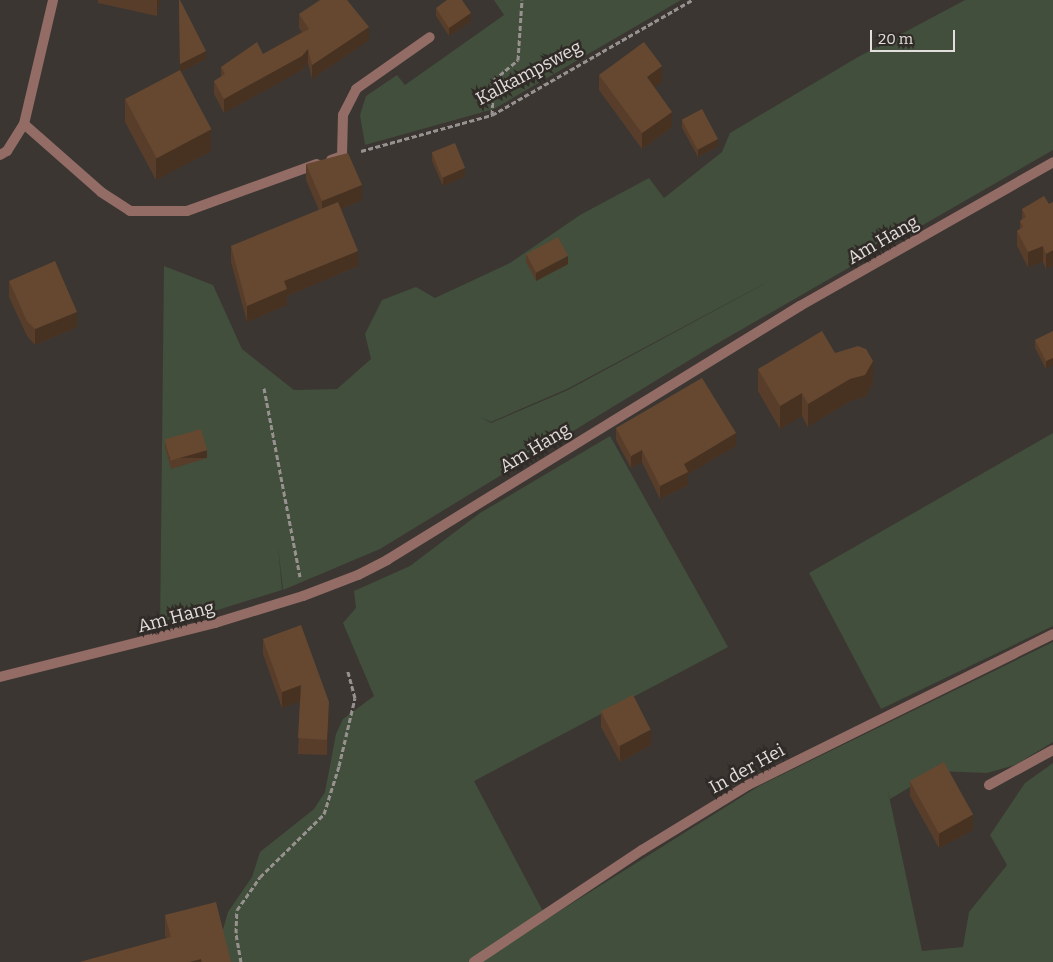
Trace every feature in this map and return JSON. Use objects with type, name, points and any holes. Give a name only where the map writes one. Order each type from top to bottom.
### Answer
[{"type":"street","points":[[0,155],[7,151],[24,124],[53,0]]},
{"type":"street","points":[[24,124],[100,192],[130,211],[187,211],[342,156],[343,115],[356,89],[430,37]]},
{"type":"street","name":"Am Hang","points":[[0,677],[66,663],[303,596],[387,560],[800,306],[1053,162]]},
{"type":"street","name":"In der Hei","points":[[474,962],[642,850],[748,785],[1053,634]]},
{"type":"street","points":[[989,785],[1053,750]]},
{"type":"path","points":[[492,114],[494,80],[518,60],[522,0]]},
{"type":"path","name":"Kalkampsweg","points":[[342,156],[492,114],[692,0]]},
{"type":"path","points":[[264,388],[303,596]]},
{"type":"path","points":[[241,962],[236,933],[237,910],[260,877],[324,814],[355,698],[348,671]]},
{"type":"green space","points":[[494,0],[681,0],[494,109],[365,145],[360,115],[366,96],[397,75],[405,85],[504,15]]},
{"type":"green space","points":[[965,0],[1053,0],[1053,150],[706,350],[380,549],[283,590],[278,546],[282,590],[160,628],[164,266],[213,285],[242,349],[294,390],[337,389],[371,359],[365,334],[382,300],[416,287],[435,298],[510,263],[580,215],[649,178],[664,198],[722,152],[730,133],[858,57]],"holes":[[[775,278],[568,390],[491,423],[481,417],[491,422],[567,389]]]},
{"type":"green space","points":[[1053,433],[1053,626],[881,709],[809,573]]},
{"type":"green space","points":[[610,436],[728,647],[474,781],[547,919],[759,786],[1053,642],[1053,742],[1015,765],[987,773],[937,771],[890,799],[888,791],[922,951],[963,947],[969,912],[1007,865],[990,835],[1025,783],[1053,763],[1053,962],[229,962],[222,933],[228,912],[252,877],[260,852],[314,809],[325,792],[336,734],[343,719],[374,696],[343,623],[356,608],[354,591],[410,566],[480,513]]},
{"type":"building","points":[[179,0],[206,51],[180,64]]},
{"type":"building","points":[[320,0],[347,0],[369,27],[312,65],[308,49],[302,56],[224,99],[214,81],[225,74],[221,67],[257,42],[263,54],[309,29],[299,14]]},
{"type":"building","points":[[447,0],[462,0],[471,13],[449,28],[436,8]]},
{"type":"building","points":[[644,42],[662,66],[647,77],[672,112],[642,133],[599,75]]},
{"type":"building","points":[[180,70],[211,129],[157,158],[125,99]]},
{"type":"building","points":[[702,109],[718,139],[698,150],[682,120]]},
{"type":"building","points":[[455,143],[465,168],[442,177],[432,152]]},
{"type":"building","points":[[348,153],[362,185],[322,201],[306,164]]},
{"type":"building","points":[[1044,196],[1049,204],[1053,202],[1053,250],[1046,254],[1043,246],[1028,252],[1017,231],[1023,227],[1020,221],[1026,217],[1022,209]]},
{"type":"building","points":[[338,202],[358,251],[284,281],[287,289],[247,306],[231,246]]},
{"type":"building","points":[[558,237],[568,256],[536,272],[526,254]]},
{"type":"building","points":[[55,261],[77,312],[35,329],[27,321],[9,281]]},
{"type":"building","points":[[822,331],[835,353],[858,346],[866,349],[873,361],[865,375],[850,379],[808,404],[802,393],[780,406],[758,369]]},
{"type":"building","points":[[1053,331],[1053,358],[1046,361],[1035,340]]},
{"type":"building","points":[[702,378],[736,433],[684,464],[688,472],[660,486],[642,450],[631,456],[616,428]]},
{"type":"building","points":[[201,429],[207,450],[171,461],[164,439]]},
{"type":"building","points":[[301,625],[329,702],[327,740],[298,738],[301,685],[282,692],[263,639]]},
{"type":"building","points":[[633,695],[651,730],[619,746],[601,711]]},
{"type":"building","points":[[944,762],[973,814],[939,833],[910,781]]},
{"type":"building","points":[[216,902],[231,962],[202,962],[201,959],[189,962],[80,962],[171,937],[165,915]]}]
